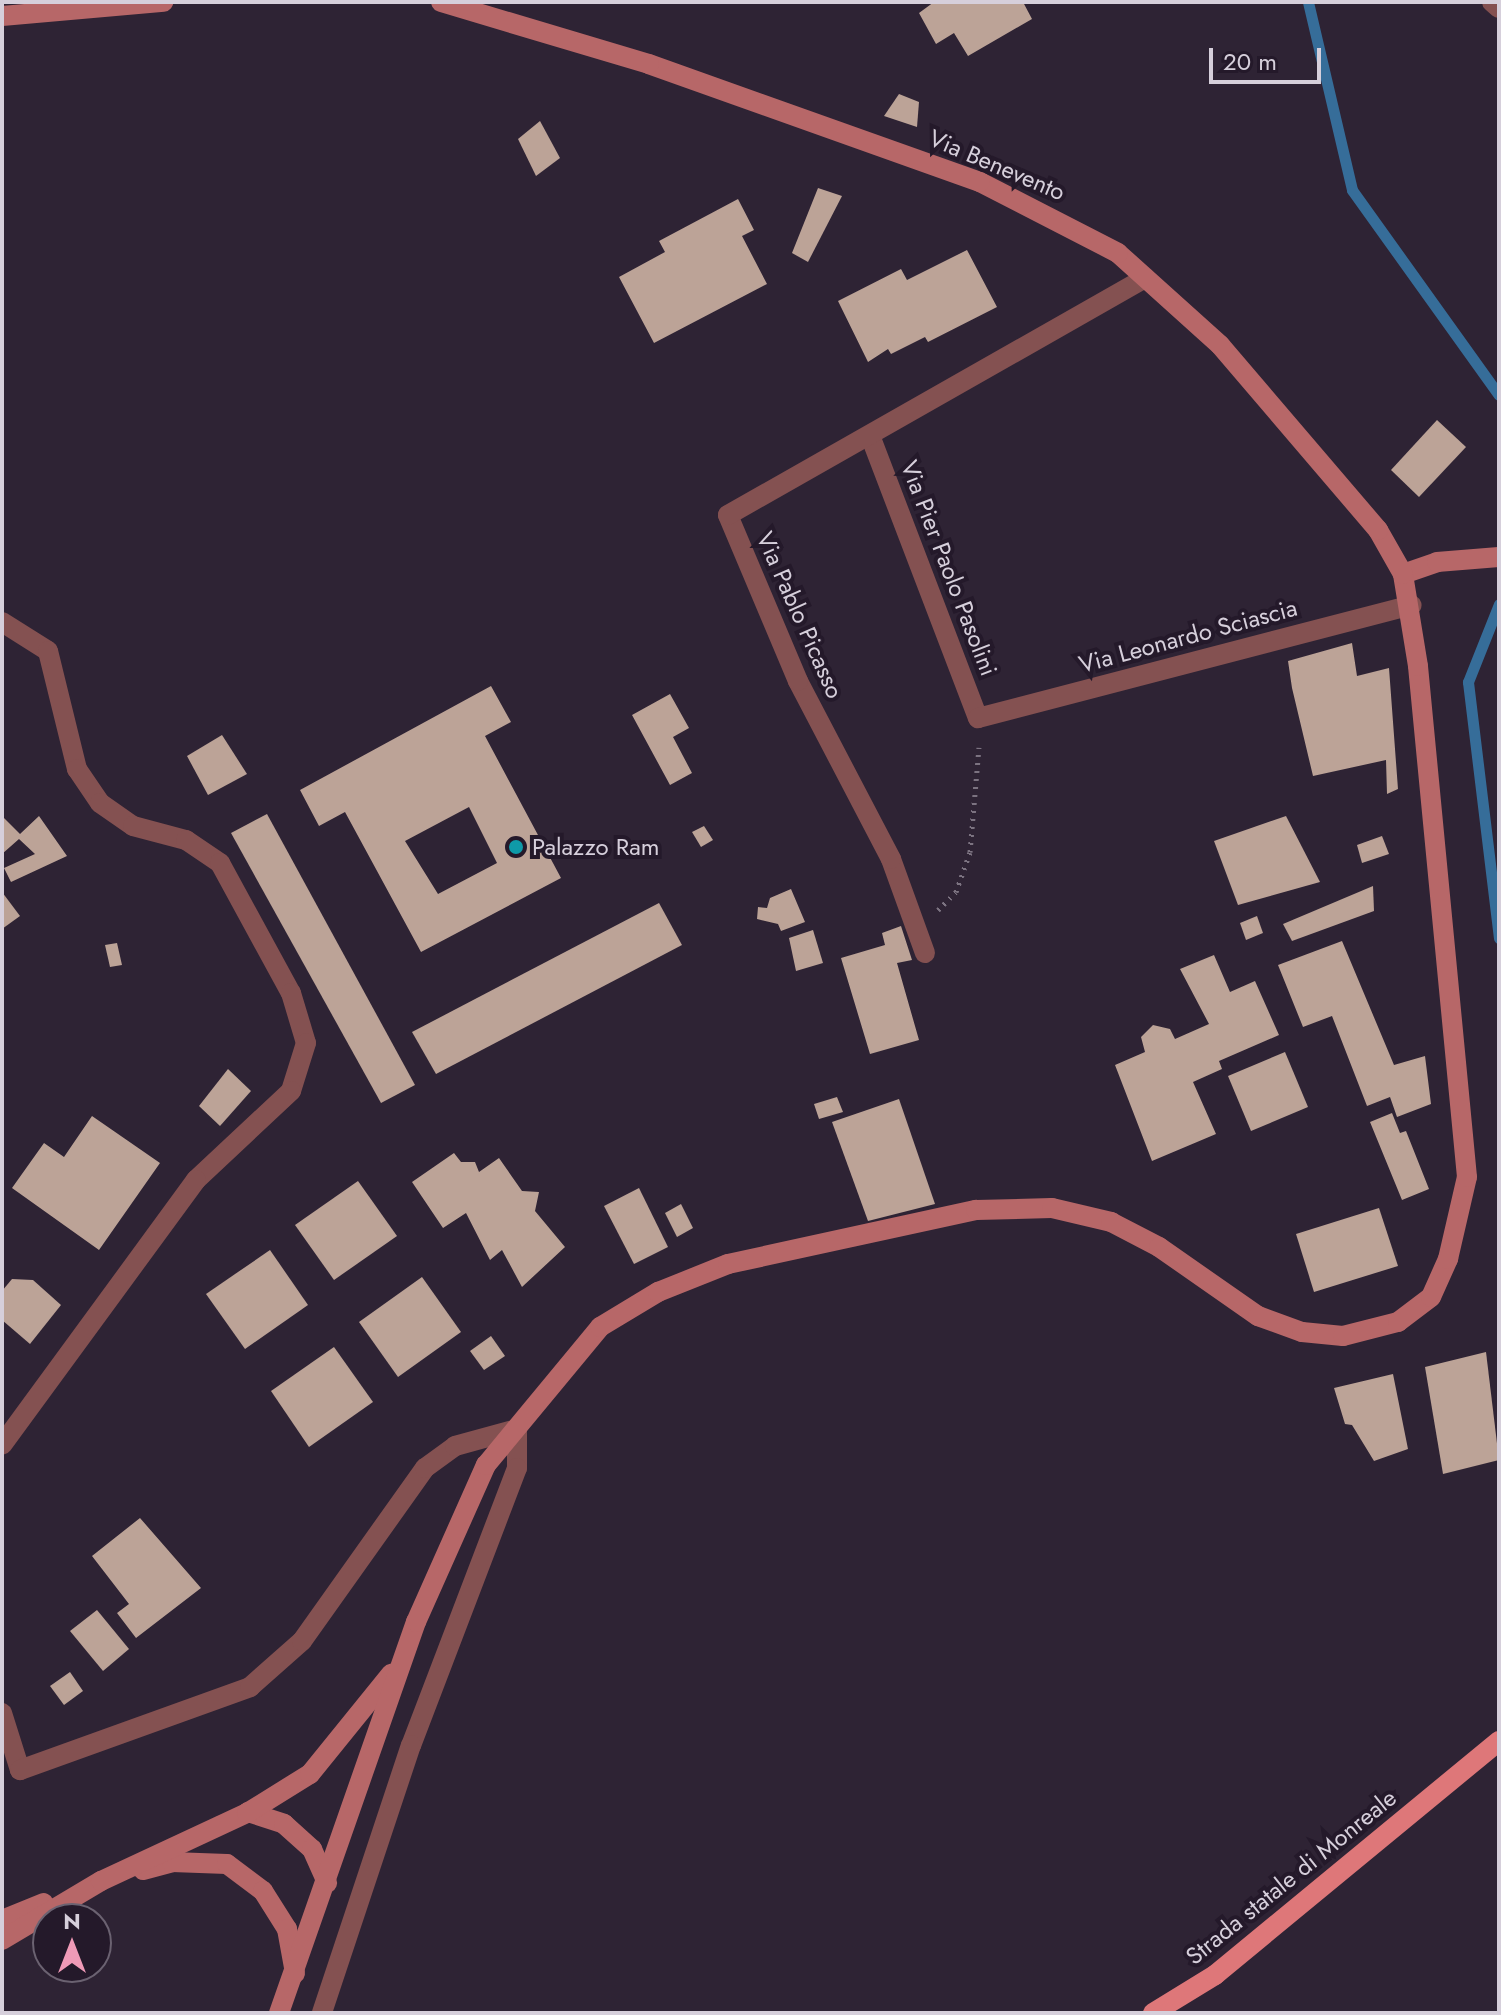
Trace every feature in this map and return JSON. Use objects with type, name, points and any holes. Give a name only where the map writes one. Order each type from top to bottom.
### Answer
[{"type":"main road","points":[[2,16],[163,2]]},
{"type":"main road","name":"Via Benevento","points":[[403,1658],[486,1465],[600,1327],[658,1292],[728,1264],[976,1210],[1052,1208],[1111,1222],[1159,1247],[1258,1316],[1302,1332],[1343,1336],[1398,1322],[1431,1297],[1448,1259],[1467,1177],[1411,605],[1403,574],[1378,530],[1230,356],[1145,278],[1053,215],[980,182],[649,64],[441,2]]},
{"type":"main road","points":[[1403,574],[1437,562],[1497,556]]},
{"type":"main road","points":[[2,1920],[101,1881],[248,1812],[310,1774],[348,1734],[403,1658]]},
{"type":"main road","points":[[279,2013],[327,1883],[403,1658]]},
{"type":"main road","name":"Strada statale di Monreale","points":[[1153,2013],[1215,1975],[1499,1741]]},
{"type":"main road","points":[[248,1812],[293,1832],[312,1849],[327,1883]]},
{"type":"main road","points":[[2,1940],[101,1881],[172,1862],[227,1864],[263,1891],[287,1929],[295,1973]]},
{"type":"street","points":[[1492,2],[1499,8]]},
{"type":"street","name":"Via Pablo Picasso","points":[[925,953],[891,859],[798,681],[728,515],[871,438],[1145,278]]},
{"type":"street","name":"Via Pier Paolo Pasolini","points":[[871,438],[978,718]]},
{"type":"street","name":"Via Leonardo Sciascia","points":[[978,718],[1411,605]]},
{"type":"street","points":[[2,622],[48,651],[77,769],[100,803],[133,826],[186,840],[220,863],[291,993],[306,1043],[291,1091],[196,1180],[2,1445]]},
{"type":"street","points":[[2,1713],[20,1770],[250,1687],[302,1641],[425,1468],[455,1446],[517,1429],[517,1468],[411,1745],[322,2013]]},
{"type":"path","points":[[914,924],[930,919],[956,892],[970,852],[979,792],[978,718]]},
{"type":"building","points":[[934,2],[1023,2],[1032,19],[968,56],[954,33],[936,44],[919,13]]},
{"type":"building","points":[[899,94],[919,102],[917,127],[884,116]]},
{"type":"building","points":[[540,121],[560,158],[536,176],[518,139]]},
{"type":"building","points":[[818,188],[842,196],[808,262],[792,253]]},
{"type":"building","points":[[738,199],[754,230],[742,236],[767,284],[654,343],[619,277],[665,252],[659,241]]},
{"type":"building","points":[[967,250],[997,307],[928,342],[925,337],[891,354],[888,349],[868,362],[838,301],[901,269],[907,280]]},
{"type":"building","points":[[1437,420],[1466,447],[1419,497],[1391,470]]},
{"type":"building","points":[[1352,643],[1357,676],[1389,668],[1398,789],[1387,794],[1386,760],[1313,776],[1292,688],[1288,661]]},
{"type":"building","name":"Palazzo Ram","points":[[491,686],[511,722],[485,736],[561,878],[421,952],[345,812],[319,826],[300,790]],"holes":[[[469,807],[497,863],[438,894],[405,841]]]},
{"type":"building","points":[[670,694],[689,728],[673,737],[692,773],[670,785],[632,715]]},
{"type":"building","points":[[222,735],[247,774],[208,795],[187,756]]},
{"type":"building","points":[[267,814],[415,1085],[381,1103],[231,833]]},
{"type":"building","points":[[2,816],[20,834],[39,816],[67,856],[11,882],[4,868],[35,854],[19,839],[2,854]]},
{"type":"building","points":[[1286,816],[1320,882],[1238,905],[1214,841]]},
{"type":"building","points":[[704,826],[713,840],[701,847],[692,832]]},
{"type":"building","points":[[1382,836],[1389,854],[1362,863],[1357,845]]},
{"type":"building","points":[[1373,886],[1374,911],[1292,941],[1283,924]]},
{"type":"building","points":[[791,889],[805,922],[781,931],[778,924],[757,919],[758,907],[767,908],[770,898]]},
{"type":"building","points":[[2,892],[20,916],[2,929]]},
{"type":"building","points":[[659,903],[682,945],[436,1074],[412,1032]]},
{"type":"building","points":[[1257,916],[1263,933],[1246,940],[1240,923]]},
{"type":"building","points":[[901,926],[912,960],[897,963],[919,1040],[870,1054],[841,958],[885,945],[882,933]]},
{"type":"building","points":[[813,930],[823,963],[796,971],[789,938]]},
{"type":"building","points":[[1342,941],[1394,1065],[1425,1056],[1431,1104],[1397,1117],[1390,1097],[1367,1106],[1332,1016],[1303,1027],[1278,965]]},
{"type":"building","points":[[117,943],[122,965],[110,967],[105,945]]},
{"type":"building","points":[[1214,955],[1230,992],[1255,981],[1279,1035],[1219,1061],[1222,1069],[1193,1082],[1216,1134],[1152,1161],[1115,1065],[1145,1052],[1141,1037],[1153,1025],[1170,1029],[1175,1039],[1209,1024],[1180,969]]},
{"type":"building","points":[[1285,1052],[1308,1107],[1251,1131],[1228,1076]]},
{"type":"building","points":[[228,1069],[251,1091],[220,1126],[199,1106]]},
{"type":"building","points":[[837,1097],[843,1112],[819,1119],[814,1104]]},
{"type":"building","points":[[899,1099],[935,1204],[868,1221],[832,1122]]},
{"type":"building","points":[[1392,1113],[1400,1133],[1406,1131],[1429,1189],[1402,1200],[1370,1122]]},
{"type":"building","points":[[92,1116],[160,1163],[99,1250],[12,1188],[44,1143],[64,1157]]},
{"type":"building","points":[[454,1153],[461,1162],[475,1162],[479,1172],[499,1158],[522,1191],[539,1192],[535,1211],[565,1247],[522,1287],[502,1250],[490,1260],[466,1213],[443,1228],[412,1182]]},
{"type":"building","points":[[358,1181],[397,1236],[334,1280],[295,1225]]},
{"type":"building","points":[[639,1188],[668,1247],[634,1264],[604,1206]]},
{"type":"building","points":[[681,1204],[693,1228],[677,1237],[665,1213]]},
{"type":"building","points":[[1379,1208],[1398,1266],[1314,1292],[1296,1234]]},
{"type":"building","points":[[270,1250],[308,1305],[245,1349],[206,1294]]},
{"type":"building","points":[[422,1277],[461,1332],[398,1377],[359,1322]]},
{"type":"building","points":[[12,1279],[33,1280],[61,1305],[30,1344],[2,1320],[2,1291]]},
{"type":"building","points":[[491,1336],[505,1356],[484,1370],[470,1351]]},
{"type":"building","points":[[334,1347],[373,1402],[309,1447],[271,1391]]},
{"type":"building","points":[[1486,1352],[1499,1460],[1443,1474],[1425,1367]]},
{"type":"building","points":[[1393,1374],[1408,1449],[1374,1461],[1352,1425],[1345,1424],[1334,1388]]},
{"type":"building","points":[[140,1518],[201,1588],[136,1638],[117,1613],[129,1604],[92,1556]]},
{"type":"building","points":[[97,1610],[129,1649],[103,1671],[70,1631]]},
{"type":"building","points":[[70,1672],[83,1691],[64,1705],[50,1686]]},
{"type":"waterway","points":[[1308,2],[1352,190],[1499,395]]},
{"type":"waterway","points":[[1499,604],[1468,682],[1499,938]]},
{"type":"place","name":"Palazzo Ram","points":[[516,847]]}]
